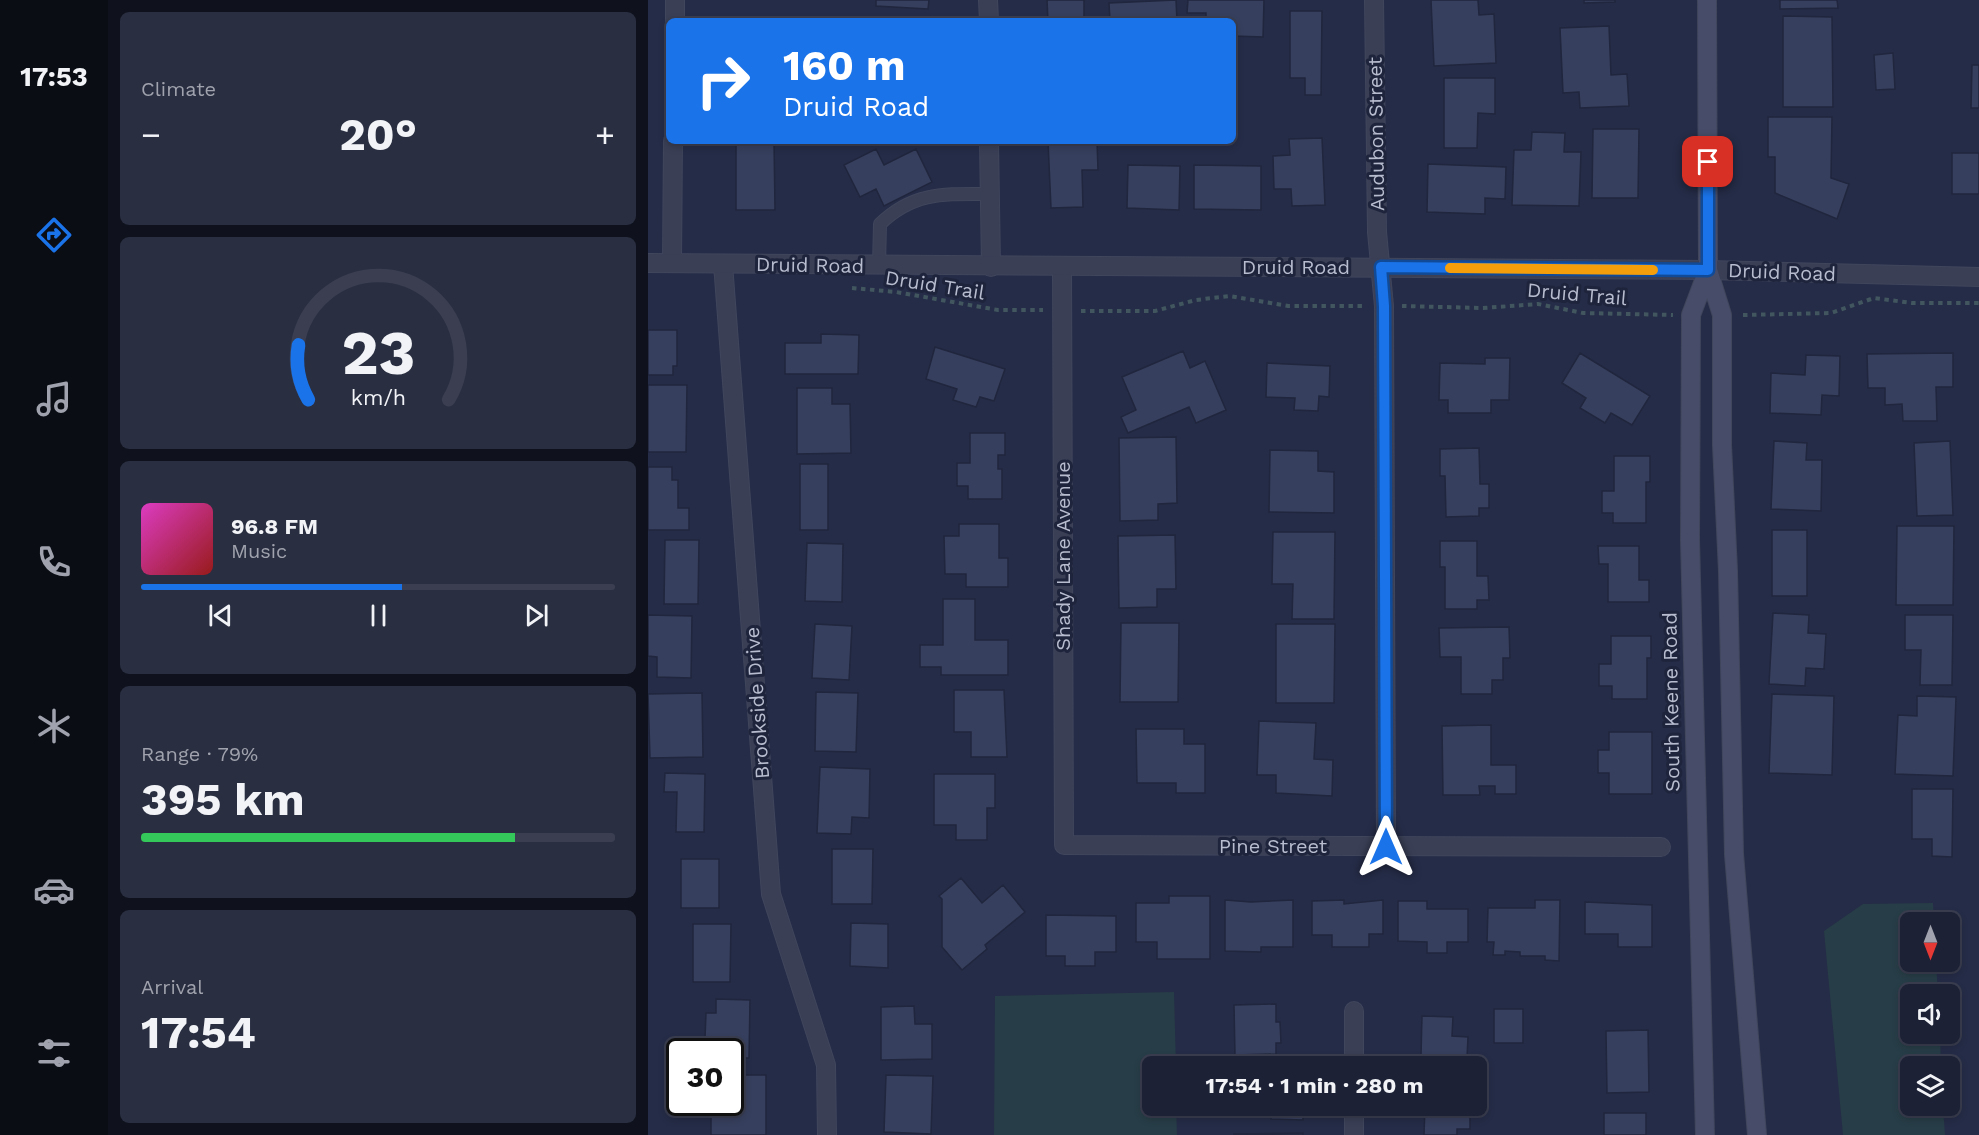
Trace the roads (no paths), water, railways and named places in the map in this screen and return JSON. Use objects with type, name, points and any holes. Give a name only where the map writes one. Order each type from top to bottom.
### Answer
[{"type":"main road","name":"South Keene Road","points":[[1707,0],[1708,270],[1722,315],[1722,446],[1728,571],[1734,854],[1750,1078],[1757,1135]]},
{"type":"main road","name":"South Keene Road","points":[[1705,1135],[1690,528],[1691,315],[1708,270]]},
{"type":"street","points":[[675,0],[675,18]]},
{"type":"street","points":[[988,0],[988,18]]},
{"type":"street","name":"Audubon Street","points":[[1374,0],[1377,232],[1384,306],[1386,847]]},
{"type":"street","points":[[672,263],[673,144]]},
{"type":"street","points":[[990,144],[991,267]]},
{"type":"street","name":"Druid Road","points":[[648,263],[1708,270],[1979,278]]},
{"type":"street","name":"Brookside Drive","points":[[723,264],[771,894],[826,1065],[827,1135]]},
{"type":"street","name":"Shady Lane Avenue","points":[[1062,267],[1064,845]]},
{"type":"street","name":"Pine Street","points":[[1064,845],[1661,847]]},
{"type":"street","points":[[1354,1011],[1354,1056]]},
{"type":"street","points":[[1354,1116],[1354,1135]]},
{"type":"lane","points":[[879,266],[880,224],[893,211],[937,194],[990,194]]}]
